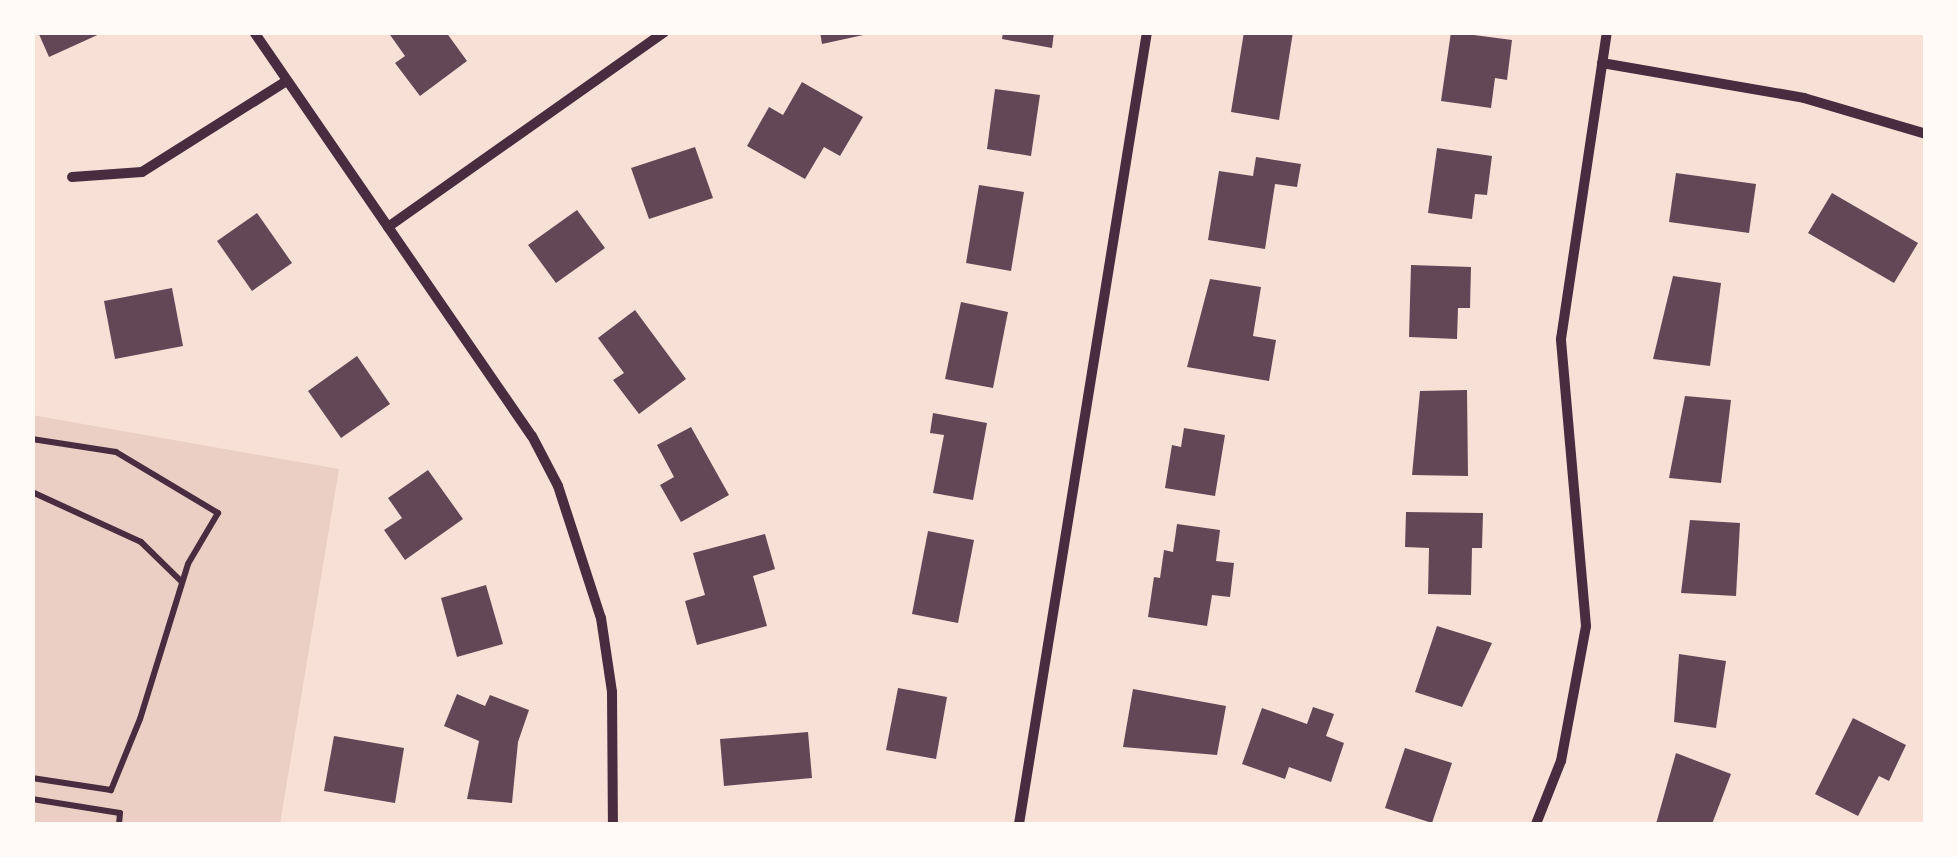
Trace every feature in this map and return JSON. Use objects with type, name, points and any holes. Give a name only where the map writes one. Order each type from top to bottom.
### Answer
[{"type":"street","points":[[254,32],[532,436],[584,551],[612,692],[613,824]]},
{"type":"street","points":[[388,228],[664,32]]},
{"type":"street","points":[[1020,824],[1147,32]]},
{"type":"street","points":[[1536,824],[1561,761],[1586,626],[1560,339],[1606,32]]},
{"type":"street","points":[[1602,64],[1804,98],[1926,134]]},
{"type":"street","points":[[72,176],[142,172],[285,82]]},
{"type":"path","points":[[32,440],[116,452],[218,514],[182,582],[140,720],[111,790],[32,778]]},
{"type":"path","points":[[32,492],[141,542],[182,582]]},
{"type":"path","points":[[32,634],[32,664]]},
{"type":"path","points":[[32,800],[120,813],[119,824]]},
{"type":"shaded area","points":[[32,415],[339,469],[280,824],[33,824]]},
{"type":"building","points":[[38,32],[104,32],[49,57]]},
{"type":"building","points":[[388,32],[446,32],[467,61],[420,96],[395,63],[405,56]]},
{"type":"building","points":[[820,32],[868,32],[868,34],[822,44]]},
{"type":"building","points":[[1003,32],[1054,32],[1052,48],[1002,39]]},
{"type":"building","points":[[1244,32],[1293,32],[1279,120],[1231,112]]},
{"type":"building","points":[[1451,32],[1512,40],[1507,80],[1495,78],[1491,108],[1441,101]]},
{"type":"building","points":[[802,82],[863,117],[840,156],[824,147],[805,179],[747,146],[769,107],[783,115]]},
{"type":"building","points":[[995,89],[1040,95],[1031,156],[987,149]]},
{"type":"building","points":[[695,147],[713,198],[649,219],[631,168]]},
{"type":"building","points":[[1437,148],[1492,156],[1487,195],[1475,194],[1472,219],[1428,213]]},
{"type":"building","points":[[1256,157],[1301,164],[1297,187],[1275,184],[1265,249],[1208,240],[1219,171],[1253,176]]},
{"type":"building","points":[[1676,173],[1756,184],[1749,233],[1669,222]]},
{"type":"building","points":[[979,185],[1024,192],[1011,271],[966,263]]},
{"type":"building","points":[[1832,193],[1918,243],[1894,283],[1808,233]]},
{"type":"building","points":[[577,210],[605,248],[556,283],[528,245]]},
{"type":"building","points":[[257,213],[292,263],[252,291],[217,241]]},
{"type":"building","points":[[1411,265],[1471,267],[1470,308],[1458,308],[1457,339],[1409,337]]},
{"type":"building","points":[[1673,276],[1721,283],[1710,366],[1653,359]]},
{"type":"building","points":[[1210,279],[1261,287],[1253,336],[1276,340],[1269,381],[1187,367]]},
{"type":"building","points":[[172,288],[183,346],[115,359],[104,301]]},
{"type":"building","points":[[961,302],[1008,312],[993,388],[945,379]]},
{"type":"building","points":[[635,310],[686,379],[639,414],[613,380],[624,373],[598,338]]},
{"type":"building","points":[[357,356],[390,404],[341,438],[308,391]]},
{"type":"building","points":[[1467,390],[1468,476],[1412,475],[1420,391]]},
{"type":"building","points":[[1685,396],[1731,400],[1721,483],[1669,478]]},
{"type":"building","points":[[933,413],[987,423],[973,500],[933,493],[944,435],[930,433]]},
{"type":"building","points":[[691,427],[729,495],[681,522],[660,485],[674,477],[657,445]]},
{"type":"building","points":[[1184,428],[1225,435],[1215,496],[1165,488],[1172,445],[1181,447]]},
{"type":"building","points":[[428,470],[463,519],[405,560],[384,530],[402,518],[388,498]]},
{"type":"building","points":[[1406,512],[1483,513],[1482,548],[1472,548],[1471,595],[1428,594],[1429,548],[1405,547]]},
{"type":"building","points":[[1690,520],[1740,523],[1736,596],[1681,593]]},
{"type":"building","points":[[1177,524],[1220,530],[1216,561],[1234,563],[1230,597],[1212,595],[1207,626],[1148,617],[1154,577],[1160,578],[1164,550],[1173,552]]},
{"type":"building","points":[[928,531],[974,540],[958,623],[912,614]]},
{"type":"building","points":[[765,534],[775,569],[753,576],[767,626],[697,645],[685,601],[705,595],[693,553]]},
{"type":"building","points":[[486,585],[503,644],[457,657],[441,598]]},
{"type":"building","points":[[1437,626],[1492,643],[1462,707],[1415,692]]},
{"type":"building","points":[[1679,654],[1726,661],[1716,728],[1674,722]]},
{"type":"building","points":[[898,688],[947,697],[936,759],[886,750]]},
{"type":"building","points":[[1133,689],[1226,706],[1217,755],[1123,747]]},
{"type":"building","points":[[457,694],[485,706],[490,695],[529,710],[518,742],[512,803],[467,799],[479,741],[444,726]]},
{"type":"building","points":[[1313,707],[1334,714],[1326,736],[1344,743],[1331,782],[1289,767],[1285,779],[1242,764],[1262,708],[1307,724]]},
{"type":"building","points":[[1853,718],[1906,745],[1889,781],[1879,776],[1858,816],[1815,794]]},
{"type":"building","points":[[808,732],[812,778],[724,786],[720,739]]},
{"type":"building","points":[[334,736],[404,748],[395,803],[324,791]]},
{"type":"building","points":[[1405,748],[1452,763],[1432,823],[1385,808]]},
{"type":"building","points":[[1676,753],[1731,774],[1712,824],[1656,824]]}]
